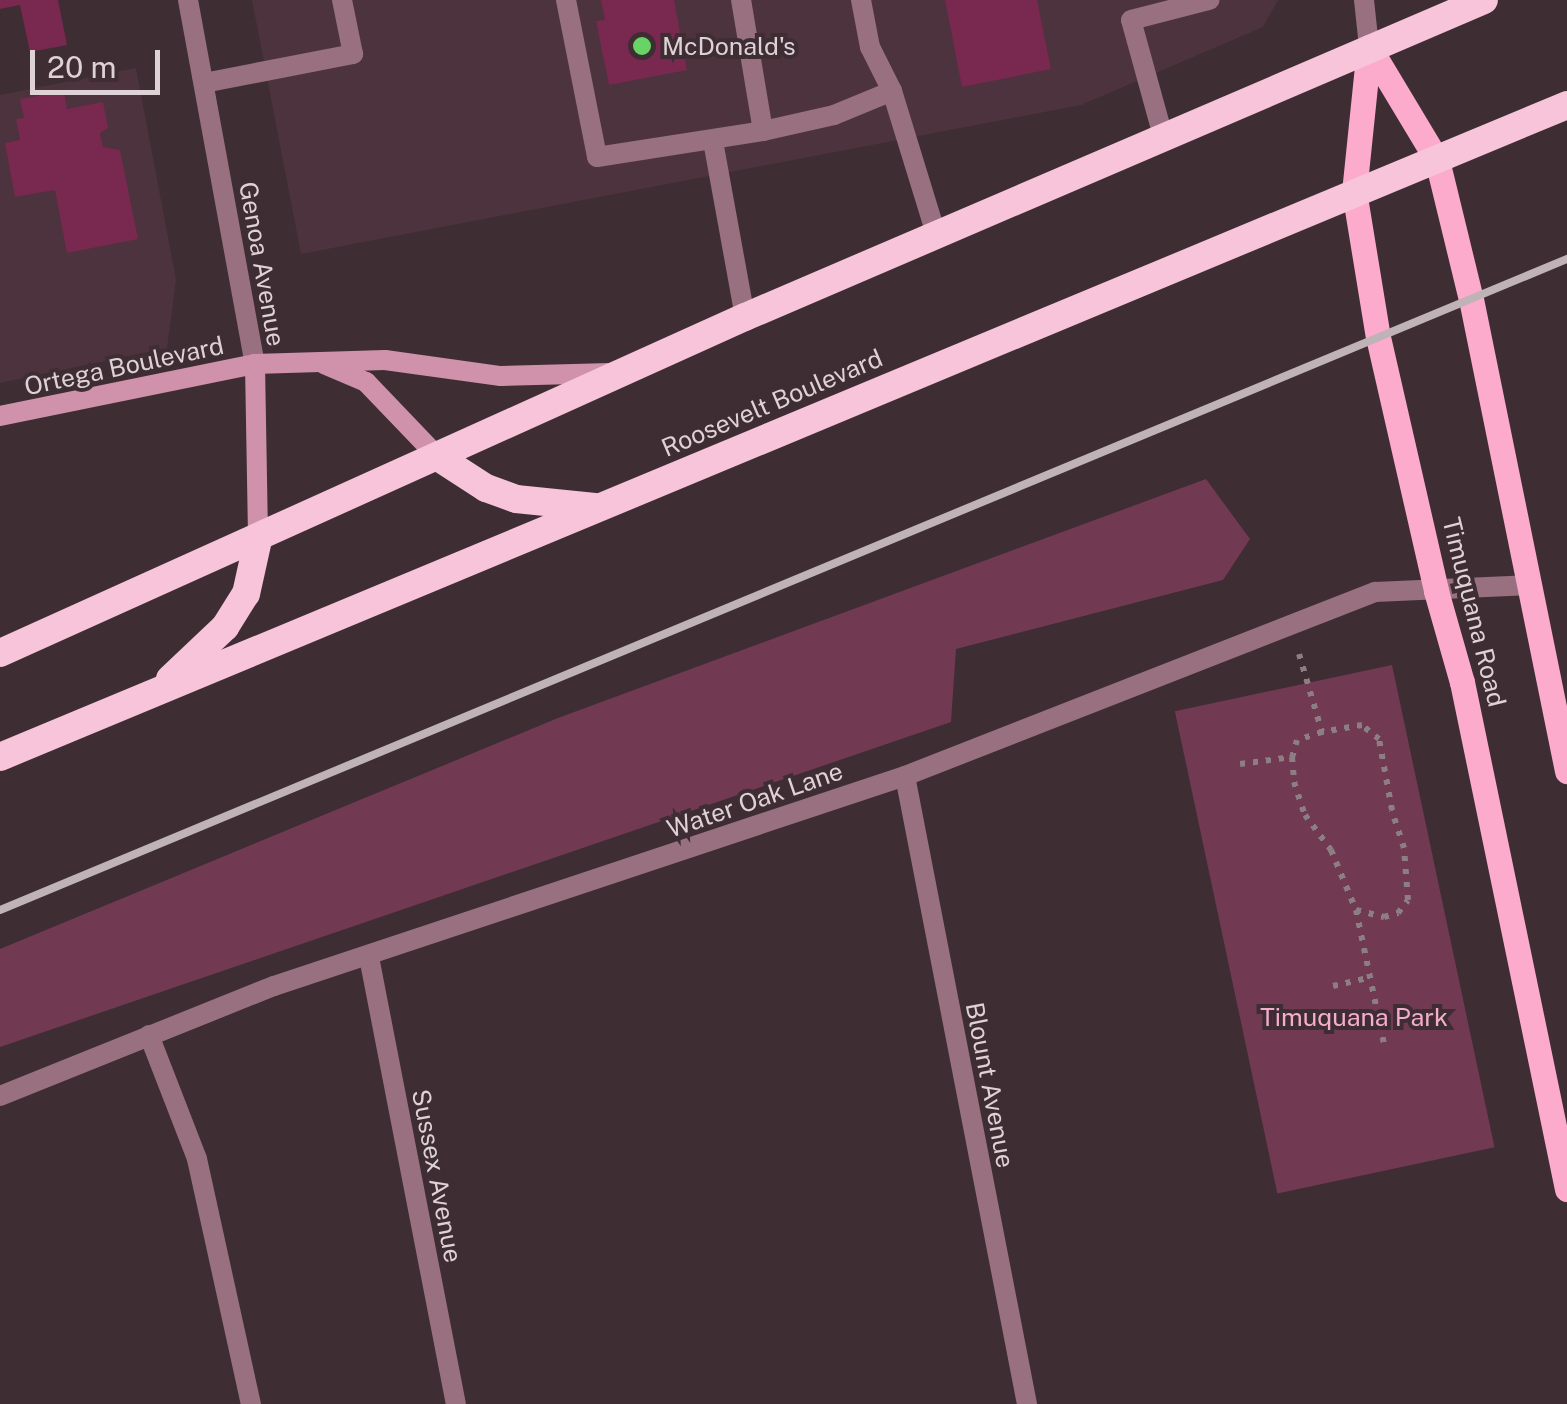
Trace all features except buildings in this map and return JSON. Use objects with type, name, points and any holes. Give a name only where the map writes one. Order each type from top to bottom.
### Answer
[{"type":"highway","points":[[0,653],[258,540],[745,316],[1484,0]]},
{"type":"highway","name":"Roosevelt Boulevard","points":[[0,757],[1567,105]]},
{"type":"highway","points":[[438,457],[486,488],[516,499],[600,508]]},
{"type":"highway","points":[[158,690],[225,627],[246,594],[258,540]]},
{"type":"main road","name":"Timuquana Road","points":[[1369,47],[1437,160],[1531,585],[1567,771]]},
{"type":"main road","name":"Timuquana Road","points":[[1369,47],[1354,191],[1378,338],[1436,591],[1462,682],[1567,1189]]},
{"type":"main road","name":"Ortega Boulevard","points":[[0,416],[255,364],[385,360],[502,376],[623,372]]},
{"type":"main road","name":"Ortega Boulevard","points":[[318,361],[366,382],[438,457]]},
{"type":"main road","name":"Genoa Avenue","points":[[255,364],[258,540]]},
{"type":"street","name":"Genoa Avenue","points":[[188,0],[255,364]]},
{"type":"street","points":[[204,84],[353,54],[342,0]]},
{"type":"street","points":[[566,0],[596,157],[763,131],[834,114],[892,90]]},
{"type":"street","points":[[741,0],[763,131]]},
{"type":"street","points":[[861,0],[870,47],[892,90],[936,234]]},
{"type":"street","points":[[1163,136],[1146,90],[1131,20],[1209,0]]},
{"type":"street","name":"Timuquana Road","points":[[1364,0],[1369,47]]},
{"type":"street","points":[[714,141],[745,316]]},
{"type":"street","name":"Water Oak Lane","points":[[0,1096],[274,986],[905,776],[1375,592],[1531,585]]},
{"type":"street","name":"Blount Avenue","points":[[905,776],[1027,1404]]},
{"type":"street","name":"Sussex Avenue","points":[[369,957],[456,1404]]},
{"type":"street","points":[[150,1035],[197,1159],[251,1404]]},
{"type":"path","points":[[1290,624],[1322,732]]},
{"type":"path","points":[[1356,910],[1384,917],[1398,912],[1408,900],[1404,848],[1392,810],[1380,739],[1362,725],[1298,740],[1292,757],[1294,782],[1305,816],[1330,850],[1356,910],[1386,1049]]},
{"type":"path","points":[[1240,764],[1292,757]]},
{"type":"path","points":[[1333,986],[1370,978]]},
{"type":"shaded area","points":[[252,0],[1278,0],[1263,27],[1081,105],[301,254]]},
{"type":"shaded area","points":[[136,68],[176,280],[167,348],[0,383],[0,95]]},
{"type":"green space","points":[[1206,479],[1250,539],[1223,580],[956,649],[951,722],[0,1047],[0,949],[558,718]]},
{"type":"green space","name":"Timuquana Park","points":[[1392,665],[1495,1147],[1277,1193],[1175,711]]},
{"type":"railway","points":[[0,910],[1567,259]]},
{"type":"place","name":"McDonald's","points":[[642,46]]}]
